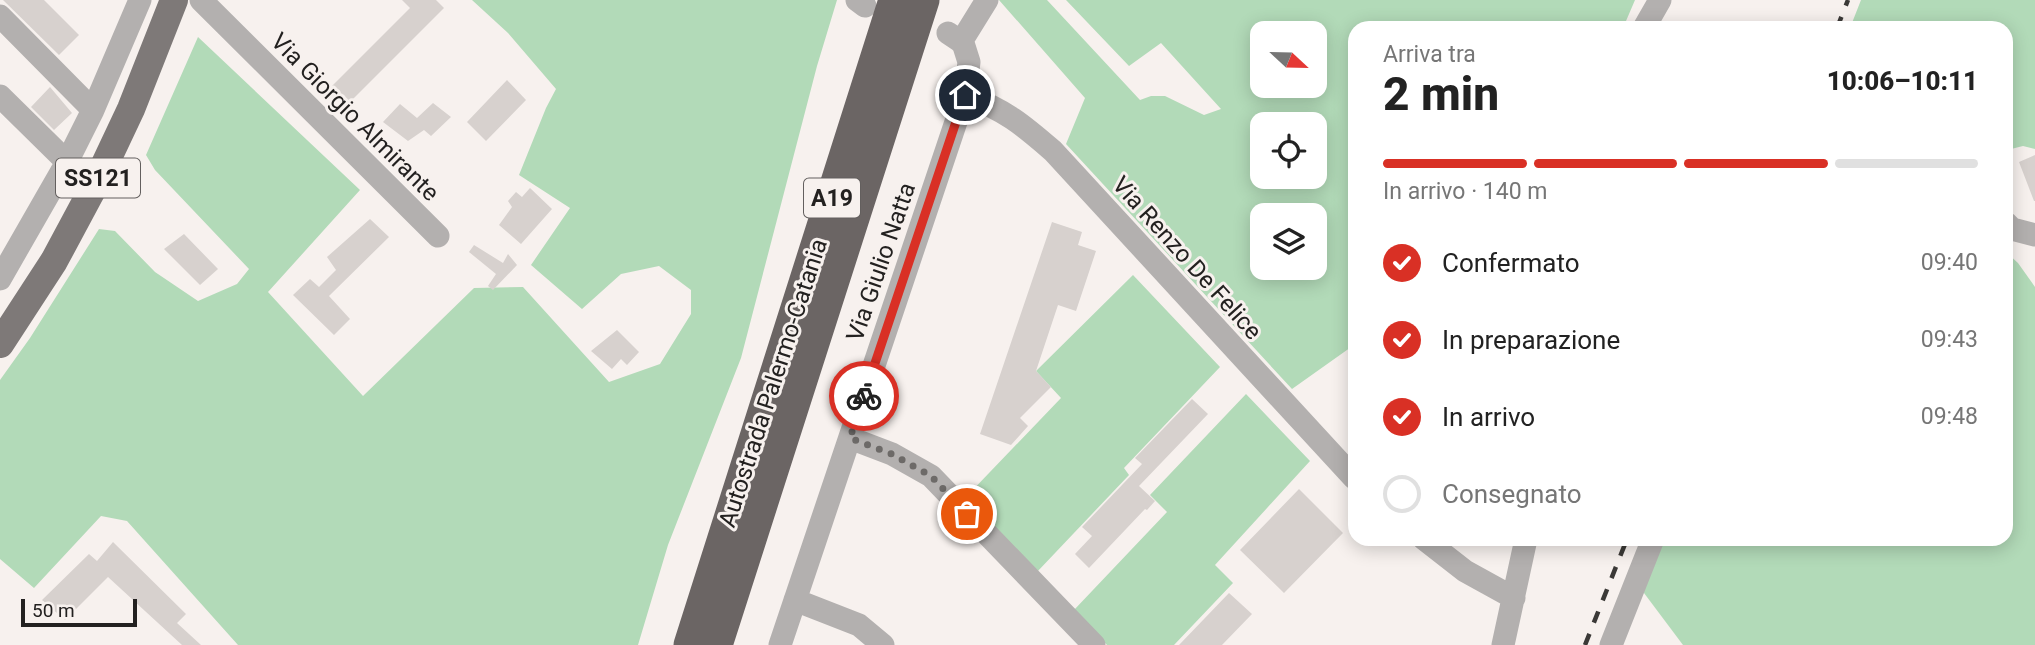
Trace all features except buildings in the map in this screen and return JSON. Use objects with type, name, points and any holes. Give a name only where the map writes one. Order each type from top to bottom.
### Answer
[{"type":"highway","name":"Autostrada Palermo-Catania","points":[[716,645],[843,248],[892,141],[915,71],[897,2]]},
{"type":"highway","name":"Autostrada Palermo-Catania","points":[[690,645],[897,2]]},
{"type":"main road","name":"SS121","points":[[0,344],[54,261],[97,178],[131,109],[174,0]]},
{"type":"street","points":[[2,273],[68,162],[140,0]]},
{"type":"street","name":"Via Giulio Natta","points":[[779,645],[965,95],[969,62],[955,38],[987,0]]},
{"type":"street","points":[[1648,21],[1660,0]]},
{"type":"street","name":"Via Giorgio Almirante","points":[[201,2],[438,236]]},
{"type":"street","points":[[0,16],[93,110]]},
{"type":"street","name":"Via Renzo De Felice","points":[[965,95],[1008,114],[1053,151],[1348,472]]},
{"type":"street","points":[[0,96],[68,162]]},
{"type":"street","points":[[2013,229],[2035,235]]},
{"type":"street","points":[[850,438],[892,454],[931,476],[1094,645]]},
{"type":"street","points":[[1433,546],[1465,571],[1514,598]]},
{"type":"street","points":[[1503,645],[1525,546]]},
{"type":"street","points":[[1611,645],[1650,546]]},
{"type":"street","points":[[795,600],[859,625],[883,645]]},
{"type":"green space","points":[[472,0],[837,0],[817,66],[741,358],[668,545],[638,645],[238,645],[127,521],[101,516],[34,588],[0,559],[0,380],[99,229],[115,231],[155,272],[198,301],[237,284],[249,269],[155,170],[146,155],[198,37],[360,190],[268,292],[363,396],[474,288],[523,287],[609,382],[660,364],[691,314],[691,290],[659,266],[621,274],[582,309],[531,265],[570,208],[519,175],[556,89],[508,33]]},
{"type":"green space","points":[[999,0],[1047,0],[1140,100],[1151,96],[1165,96],[1204,115],[1221,109],[1161,43],[1129,66],[1066,0],[1635,0],[1626,21],[1348,21],[1348,349],[1292,389],[1066,144],[1085,98]]},
{"type":"green space","points":[[1861,0],[2035,0],[2035,149],[2023,146],[2013,148],[2013,21],[1853,21]]},
{"type":"green space","points":[[2013,258],[2018,263],[2035,287],[2035,645],[1683,645],[1641,589],[1658,546],[2013,546]]},
{"type":"green space","points":[[1133,275],[1220,367],[1124,468],[1129,475],[1037,572],[966,497],[1061,398],[1036,371]]},
{"type":"green space","points":[[1246,394],[1310,461],[1215,565],[1233,583],[1174,645],[1107,645],[1074,610],[1167,512],[1150,495]]},
{"type":"railway","points":[[1840,21],[1848,0]]},
{"type":"railway","points":[[1585,645],[1624,546]]},
{"type":"way so far","points":[[864,396],[850,438],[892,454],[931,476],[967,514]]},
{"type":"route","points":[[864,396],[965,95]]}]
